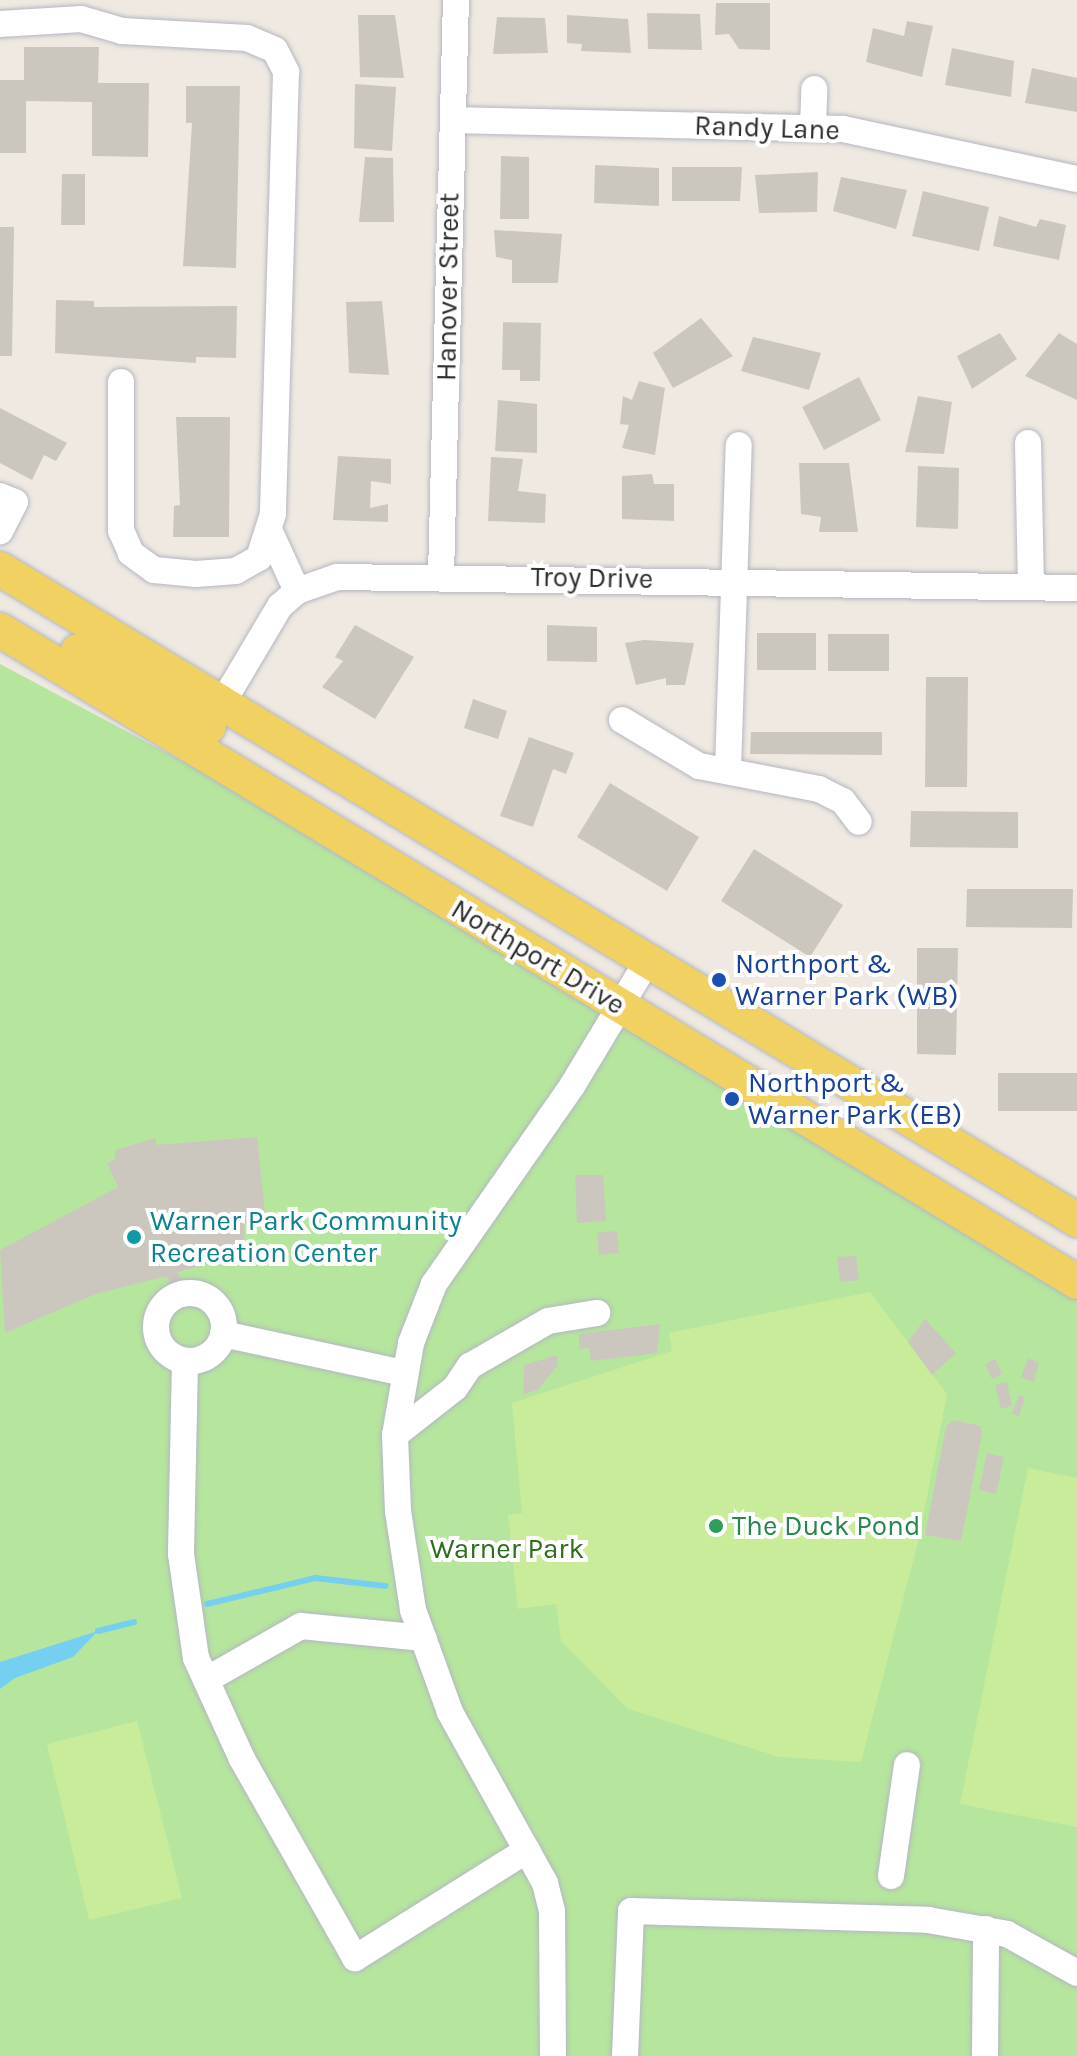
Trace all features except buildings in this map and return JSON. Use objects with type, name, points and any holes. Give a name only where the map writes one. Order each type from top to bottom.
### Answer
[{"type":"main road","name":"Northport Drive","points":[[0,569],[209,726],[620,1007],[1077,1282]]},
{"type":"main road","points":[[12,637],[87,654],[209,726]]},
{"type":"main road","name":"Northport Drive","points":[[209,726],[648,960],[1077,1220]]},
{"type":"street","name":"Hanover Street","points":[[441,575],[456,0]]},
{"type":"street","points":[[0,24],[81,19],[122,31],[247,38],[275,50],[286,72],[288,98],[270,532],[259,558],[236,571],[176,573],[142,564],[121,531],[121,382]]},
{"type":"street","points":[[813,127],[814,89]]},
{"type":"street","name":"Randy Lane","points":[[453,120],[813,127],[1077,179]]},
{"type":"street","points":[[1028,443],[1031,587]]},
{"type":"street","points":[[728,769],[739,445]]},
{"type":"street","points":[[0,496],[15,502],[0,531]]},
{"type":"street","points":[[270,532],[297,591]]},
{"type":"street","name":"Troy Drive","points":[[209,726],[266,622],[297,591],[337,577],[441,575],[1077,588]]},
{"type":"street","points":[[622,720],[699,766],[728,769],[819,789],[843,801],[859,822]]},
{"type":"street","points":[[553,2056],[552,1911],[527,1850],[450,1712],[423,1638],[406,1583],[395,1435],[403,1373],[434,1284],[620,1007],[648,960]]},
{"type":"street","points":[[185,1361],[159,1340],[157,1318],[171,1300],[193,1294],[213,1303],[223,1334]]},
{"type":"street","points":[[395,1435],[455,1388],[470,1366],[548,1321],[597,1313]]},
{"type":"street","points":[[223,1334],[403,1373]]},
{"type":"street","points":[[185,1361],[209,1355],[223,1334]]},
{"type":"street","points":[[185,1361],[181,1554],[196,1658],[242,1759],[355,1958],[527,1850]]},
{"type":"street","points":[[206,1680],[301,1626],[423,1638]]},
{"type":"street","points":[[891,1876],[907,1765]]},
{"type":"street","points":[[625,2056],[631,1911],[810,1914],[986,1929],[1007,1934],[1077,1973]]},
{"type":"street","points":[[985,2056],[986,1929]]},
{"type":"green space","name":"Warner Park","points":[[0,664],[261,803],[1077,1299],[1077,2056],[0,2056]]},
{"type":"green space","name":"The Duck Pond","points":[[870,1292],[947,1394],[919,1538],[861,1762],[779,1757],[628,1709],[561,1641],[556,1604],[518,1609],[508,1515],[522,1513],[512,1403],[672,1351],[669,1333]]},
{"type":"green space","points":[[1028,1468],[1077,1478],[1077,1827],[960,1804]]},
{"type":"green space","points":[[137,1721],[182,1898],[89,1920],[47,1744]]},
{"type":"water","points":[[98,1631],[73,1657],[15,1678],[0,1689],[0,1662]]},
{"type":"waterway","points":[[207,1604],[315,1578],[386,1586]]},
{"type":"waterway","points":[[98,1631],[134,1622]]},
{"type":"place","name":"Northport & Warner Park (WB)","points":[[719,980]]},
{"type":"place","name":"Northport & Warner Park (EB)","points":[[732,1099]]},
{"type":"place","name":"Warner Park Community Recreation Center","points":[[134,1237]]},
{"type":"place","name":"The Duck Pond","points":[[716,1526]]}]
